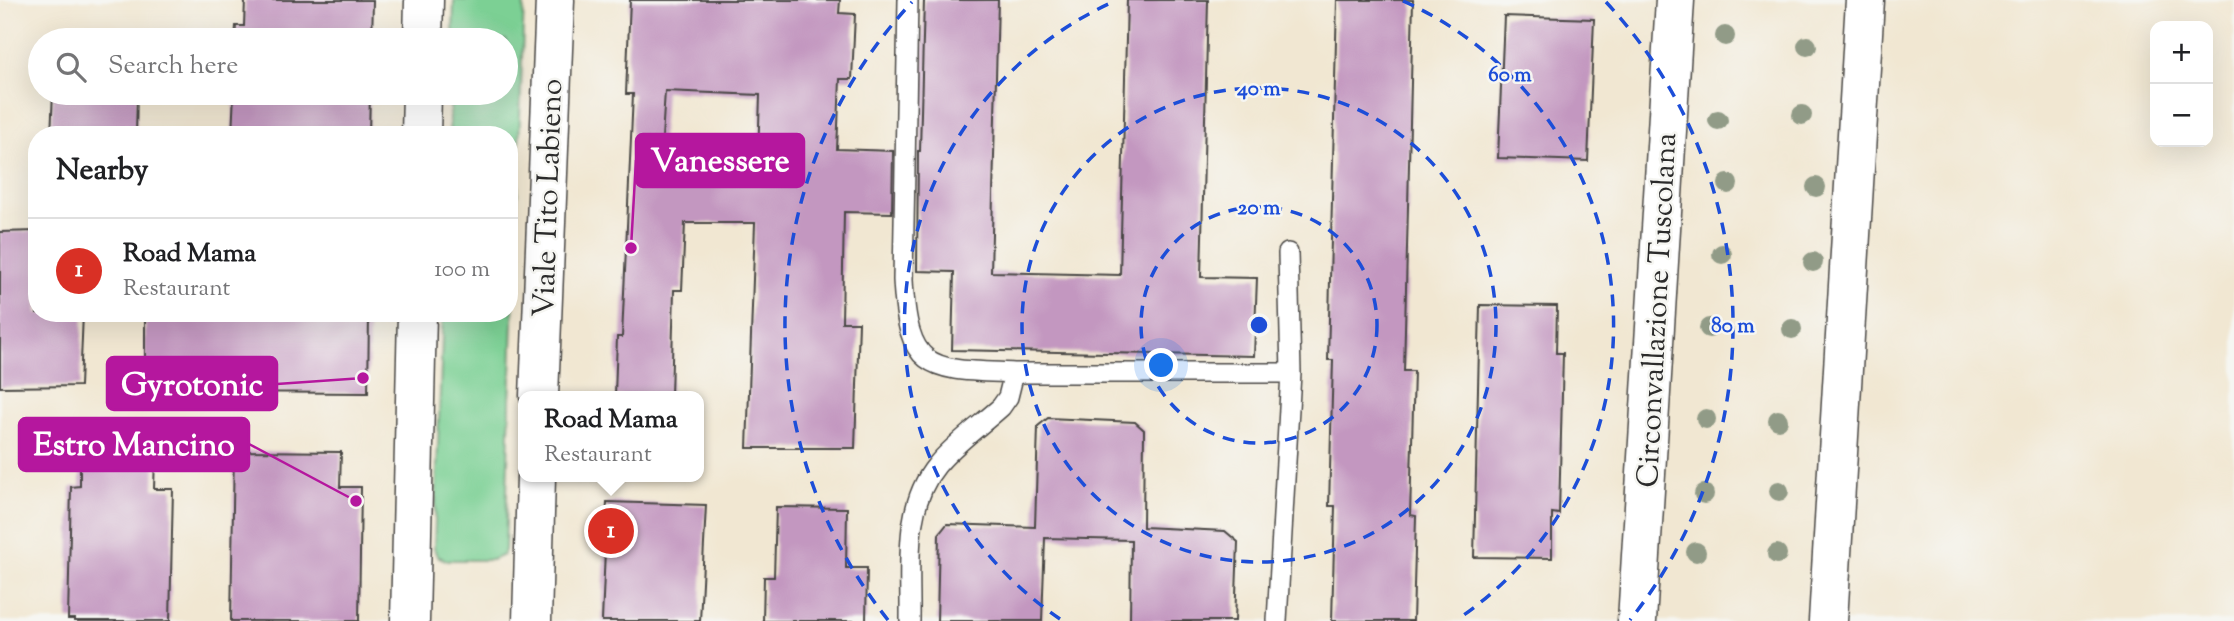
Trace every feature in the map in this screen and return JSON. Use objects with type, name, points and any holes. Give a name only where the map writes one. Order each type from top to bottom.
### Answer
[{"type":"street","points":[[423,28],[424,0]]},
{"type":"street","name":"Viale Tito Labieno","points":[[539,391],[555,0]]},
{"type":"street","name":"Circonvallazione Tuscolana","points":[[1637,621],[1675,0]]},
{"type":"street","points":[[1828,621],[1864,0]]},
{"type":"street","points":[[421,126],[422,105]]},
{"type":"street","points":[[410,621],[417,322]]},
{"type":"street","points":[[532,621],[536,482]]},
{"type":"lane","points":[[908,0],[904,300],[912,338],[927,361],[940,368],[1014,373],[1291,373]]},
{"type":"lane","points":[[1277,621],[1291,373],[1288,253]]},
{"type":"lane","points":[[910,621],[912,526],[922,489],[936,466],[1001,407],[1008,397],[1014,373]]},
{"type":"green space","points":[[454,0],[524,0],[518,174],[518,126],[449,126],[450,105],[518,105],[518,28],[453,28]]},
{"type":"green space","points":[[443,322],[513,322],[505,550],[503,555],[492,560],[446,560],[437,556],[434,548]]},
{"type":"building","points":[[245,0],[373,0],[372,28],[236,28],[244,26]]},
{"type":"building","points":[[630,0],[840,0],[839,13],[855,14],[852,79],[840,79],[837,149],[893,151],[892,213],[844,212],[842,322],[859,322],[855,448],[747,448],[755,223],[685,223],[682,290],[674,290],[671,391],[615,391],[617,337],[622,337],[633,94],[626,94]],"holes":[[[665,91],[760,95],[758,158],[661,154]]]},
{"type":"building","points":[[924,0],[998,0],[991,272],[1120,275],[1127,0],[1208,0],[1201,277],[1257,278],[1254,356],[952,350],[954,272],[917,271]]},
{"type":"building","points":[[1337,0],[1413,0],[1404,371],[1414,371],[1410,515],[1416,516],[1413,621],[1332,621],[1335,506],[1329,506],[1333,360],[1328,360]]},
{"type":"building","points":[[1504,16],[1594,19],[1588,161],[1498,158]]},
{"type":"building","points":[[52,105],[137,105],[136,126],[51,126]]},
{"type":"building","points":[[233,105],[370,105],[369,126],[232,126]]},
{"type":"building","points":[[28,231],[28,322],[83,322],[80,386],[0,387],[0,232]]},
{"type":"building","points":[[1480,305],[1557,306],[1556,353],[1563,353],[1559,514],[1552,513],[1552,558],[1474,557]]},
{"type":"building","points":[[145,322],[369,322],[368,393],[199,392],[200,363],[145,362]]},
{"type":"building","points":[[1048,418],[1135,422],[1144,430],[1143,527],[1225,531],[1238,542],[1235,621],[1130,621],[1131,540],[1045,538],[1042,621],[937,621],[939,534],[947,524],[1035,527],[1038,426]]},
{"type":"building","points":[[80,446],[123,447],[123,455],[155,456],[154,489],[173,489],[170,621],[68,619],[71,487],[80,486]]},
{"type":"building","points":[[234,451],[341,452],[340,487],[361,487],[359,621],[231,621]]},
{"type":"building","points":[[607,502],[706,505],[700,621],[602,621]]},
{"type":"building","points":[[776,507],[847,508],[846,568],[867,568],[866,621],[763,621],[764,577],[774,577]]},
{"type":"place","name":"Vanessere","points":[[631,248]]},
{"type":"place","name":"Gyrotonic","points":[[363,378]]},
{"type":"place","name":"Estro Mancino","points":[[356,501]]},
{"type":"place","name":"Road Mama","points":[[611,531]]}]
